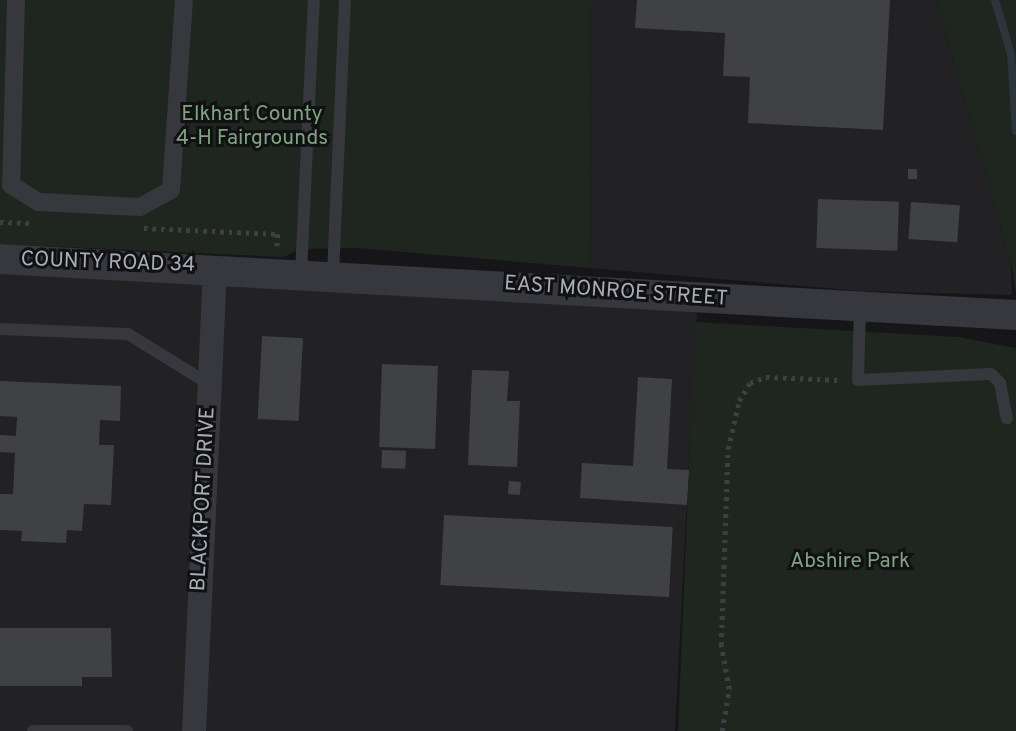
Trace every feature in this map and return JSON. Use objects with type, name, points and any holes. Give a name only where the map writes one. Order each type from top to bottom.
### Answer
[{"type":"street","points":[[16,0],[11,185],[38,202],[140,207],[171,190],[184,0]]},
{"type":"street","name":"COUNTY ROAD 34","points":[[0,259],[215,268]]},
{"type":"street","name":"EAST MONROE STREET","points":[[215,268],[860,308],[1016,315]]},
{"type":"street","name":"BLACKPORT DRIVE","points":[[194,731],[215,268]]},
{"type":"lane","points":[[301,272],[314,0]]},
{"type":"lane","points":[[333,274],[345,0]]},
{"type":"lane","points":[[860,308],[858,380],[991,374],[1000,383],[1007,418]]},
{"type":"lane","points":[[0,329],[128,334],[209,384]]},
{"type":"lane","points":[[33,731],[127,731]]},
{"type":"path","points":[[722,731],[729,689],[721,645],[728,449],[739,401],[750,383],[766,377],[858,380]]},
{"type":"shaded area","points":[[591,0],[936,0],[1011,263],[1012,295],[861,291],[590,268]]},
{"type":"shaded area","points":[[0,272],[697,309],[675,731],[0,731]]},
{"type":"green space","name":"Elkhart County 4-H Fairgrounds","points":[[0,0],[591,0],[590,268],[359,248],[299,249],[284,257],[0,244]]},
{"type":"green space","points":[[936,0],[1016,0],[1016,294],[1011,263]]},
{"type":"green space","name":"Abshire Park","points":[[695,322],[958,337],[1016,348],[1016,731],[678,731]]},
{"type":"building","points":[[637,0],[890,0],[883,130],[748,123],[750,77],[723,76],[725,33],[635,28]]},
{"type":"building","points":[[908,169],[917,169],[917,179],[908,179]]},
{"type":"building","points":[[818,199],[899,202],[897,251],[816,248]]},
{"type":"building","points":[[911,202],[960,205],[957,242],[908,239]]},
{"type":"building","points":[[262,336],[303,338],[299,421],[258,419]]},
{"type":"building","points":[[382,364],[438,366],[435,449],[379,447]]},
{"type":"building","points":[[472,370],[509,371],[507,401],[520,401],[517,467],[468,465]]},
{"type":"building","points":[[638,377],[672,379],[667,469],[689,470],[687,505],[580,498],[582,463],[633,466]]},
{"type":"building","points":[[0,381],[121,386],[120,421],[100,420],[99,445],[114,445],[111,505],[84,504],[82,531],[67,530],[66,543],[21,541],[22,531],[0,530],[0,494],[13,494],[15,453],[0,452],[0,435],[16,436],[17,417],[0,416]]},
{"type":"building","points":[[382,450],[406,451],[405,469],[381,468]]},
{"type":"building","points":[[509,481],[521,482],[520,495],[508,494]]},
{"type":"building","points":[[444,515],[673,527],[669,597],[440,585]]},
{"type":"building","points":[[0,628],[111,628],[112,677],[82,677],[82,686],[0,686]]},
{"type":"waterway","points":[[995,0],[1011,54],[1016,131]]}]
